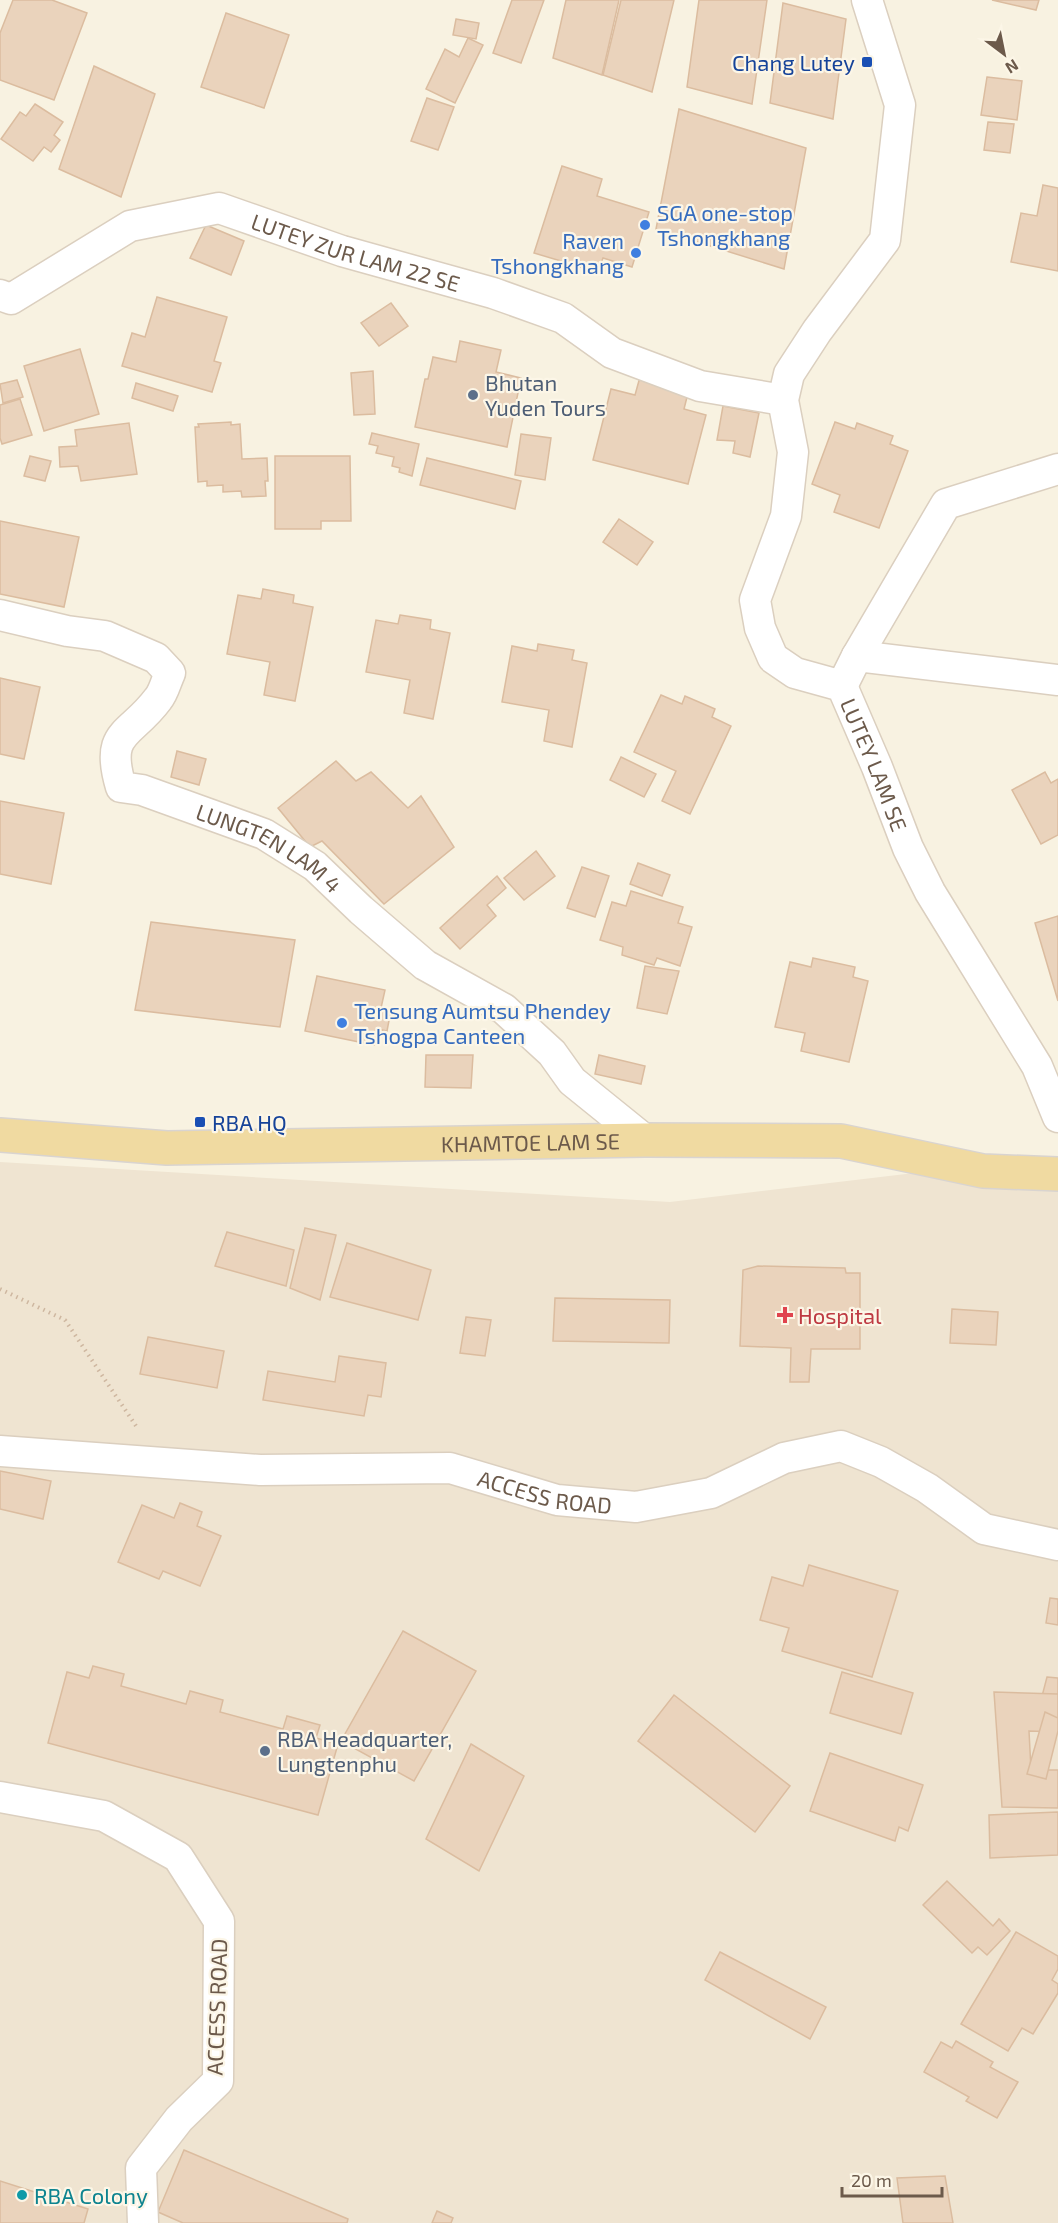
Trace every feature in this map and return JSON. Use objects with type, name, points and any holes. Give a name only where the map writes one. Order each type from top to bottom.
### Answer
[{"type":"main road","name":"KHAMTOE LAM SE","points":[[0,1135],[167,1148],[645,1140],[842,1141],[983,1171],[1058,1174]]},
{"type":"street","name":"LUTEY LAM SE","points":[[867,0],[900,105],[885,240],[817,331],[789,374],[783,400],[794,452],[786,516],[755,600],[760,628],[773,658],[795,673],[842,686],[913,857],[930,892],[1037,1066],[1058,1117]]},
{"type":"street","name":"LUTEY ZUR LAM 22 SE","points":[[0,295],[11,299],[130,226],[219,208],[342,251],[494,293],[563,318],[612,353],[700,386],[783,400]]},
{"type":"street","points":[[842,686],[857,656],[946,504],[1058,469]]},
{"type":"street","name":"LUNGTEN LAM 4","points":[[0,615],[67,631],[105,636],[156,658],[170,672],[159,698],[116,742],[114,765],[121,787],[142,790],[264,834],[315,866],[361,910],[425,965],[504,1009],[552,1053],[572,1081],[645,1140]]},
{"type":"street","points":[[857,656],[1058,680]]},
{"type":"street","name":"ACCESS ROAD","points":[[0,1450],[260,1470],[450,1468],[557,1500],[636,1507],[711,1493],[784,1458],[841,1446],[881,1462],[927,1488],[984,1529],[1058,1545]]},
{"type":"street","name":"ACCESS ROAD","points":[[0,1797],[104,1816],[178,1857],[219,1921],[218,2081],[179,2119],[141,2168],[143,2223]]},
{"type":"path","points":[[0,1289],[65,1320],[160,1462]]},
{"type":"shaded area","points":[[1058,1156],[1058,2223],[0,2223],[0,1162],[670,1202]]},
{"type":"building","points":[[13,0],[52,0],[87,13],[54,100],[0,80],[0,33]]},
{"type":"building","points":[[512,0],[544,0],[521,63],[493,53]]},
{"type":"building","points":[[566,0],[619,0],[602,75],[553,58]]},
{"type":"building","points":[[621,0],[674,0],[652,92],[603,75]]},
{"type":"building","points":[[699,0],[767,0],[752,104],[687,87]]},
{"type":"building","points":[[992,0],[1039,0],[1036,10]]},
{"type":"building","points":[[783,3],[846,19],[833,119],[770,103]]},
{"type":"building","points":[[226,13],[289,35],[264,108],[201,87]]},
{"type":"building","points":[[456,19],[479,23],[476,39],[453,35]]},
{"type":"building","points":[[468,38],[483,45],[455,103],[426,89],[445,49],[459,57]]},
{"type":"building","points":[[94,66],[155,94],[121,197],[59,169]]},
{"type":"building","points":[[987,77],[1022,81],[1017,120],[981,115]]},
{"type":"building","points":[[427,98],[454,107],[438,150],[411,141]]},
{"type":"building","points":[[35,104],[63,122],[54,135],[60,140],[51,152],[44,147],[33,161],[1,139],[20,112],[26,116]]},
{"type":"building","points":[[679,109],[806,148],[784,269],[656,229]]},
{"type":"building","points":[[988,122],[1014,124],[1010,153],[984,150]]},
{"type":"building","points":[[562,166],[602,179],[597,196],[649,212],[632,267],[603,258],[598,272],[534,253]]},
{"type":"building","points":[[1043,185],[1058,188],[1058,271],[1011,262],[1021,213],[1037,216]]},
{"type":"building","points":[[206,225],[244,241],[231,275],[190,258]]},
{"type":"building","points":[[157,297],[227,317],[214,361],[221,363],[212,392],[122,366],[132,333],[145,337]]},
{"type":"building","points":[[391,303],[408,326],[379,346],[361,323]]},
{"type":"building","points":[[460,341],[501,350],[496,372],[521,378],[507,447],[415,427],[425,379],[428,379],[433,357],[456,362]]},
{"type":"building","points":[[80,349],[99,414],[44,431],[24,366]]},
{"type":"building","points":[[373,371],[375,414],[354,415],[351,373]]},
{"type":"building","points":[[640,377],[689,389],[684,409],[706,415],[688,484],[593,460],[611,389],[635,395]]},
{"type":"building","points":[[17,380],[23,397],[3,403],[0,384]]},
{"type":"building","points":[[136,383],[178,396],[173,411],[132,398]]},
{"type":"building","points":[[20,399],[32,435],[2,444],[0,405]]},
{"type":"building","points":[[723,406],[759,413],[750,457],[733,453],[735,441],[717,440]]},
{"type":"building","points":[[231,422],[231,425],[240,424],[242,459],[267,458],[266,496],[242,497],[241,491],[223,492],[223,485],[207,486],[207,481],[198,482],[195,427],[199,427],[198,424]]},
{"type":"building","points":[[835,422],[855,429],[857,423],[893,436],[890,444],[908,451],[879,528],[834,512],[840,495],[812,484]]},
{"type":"building","points":[[129,423],[137,474],[81,481],[78,466],[60,467],[59,447],[77,446],[75,430]]},
{"type":"building","points":[[372,433],[419,444],[412,476],[399,472],[400,468],[392,466],[394,457],[376,453],[378,446],[369,444]]},
{"type":"building","points":[[521,434],[551,438],[545,480],[515,475]]},
{"type":"building","points":[[30,456],[51,461],[45,481],[24,476]]},
{"type":"building","points":[[275,456],[350,456],[351,521],[321,521],[321,529],[275,529]]},
{"type":"building","points":[[427,458],[521,481],[515,509],[420,485]]},
{"type":"building","points":[[619,519],[653,542],[637,565],[603,542]]},
{"type":"building","points":[[0,521],[79,537],[64,607],[0,594]]},
{"type":"building","points":[[263,589],[294,595],[293,603],[313,607],[295,701],[264,695],[270,662],[227,654],[238,595],[261,599]]},
{"type":"building","points":[[400,615],[431,620],[430,629],[450,633],[433,719],[404,713],[410,680],[366,672],[376,620],[398,624]]},
{"type":"building","points":[[538,644],[574,650],[572,660],[587,663],[572,747],[544,741],[549,710],[502,702],[512,646],[537,651]]},
{"type":"building","points":[[0,678],[40,687],[24,759],[0,754]]},
{"type":"building","points":[[661,695],[682,704],[685,696],[715,709],[712,717],[731,726],[690,814],[662,801],[676,771],[634,752]]},
{"type":"building","points":[[177,751],[206,759],[199,785],[171,777]]},
{"type":"building","points":[[621,757],[656,774],[644,797],[610,780]]},
{"type":"building","points":[[336,761],[356,781],[371,772],[408,808],[421,796],[454,847],[384,904],[322,841],[310,847],[278,808]]},
{"type":"building","points":[[1045,772],[1051,783],[1058,779],[1058,835],[1041,844],[1012,790]]},
{"type":"building","points":[[0,801],[64,813],[51,884],[0,874]]},
{"type":"building","points":[[536,851],[555,876],[524,900],[504,878]]},
{"type":"building","points":[[638,863],[670,875],[662,896],[630,884]]},
{"type":"building","points":[[582,867],[609,876],[595,917],[567,908]]},
{"type":"building","points":[[497,876],[506,888],[487,905],[496,916],[460,949],[440,928]]},
{"type":"building","points":[[631,891],[683,907],[678,923],[692,927],[680,966],[657,958],[654,965],[622,955],[623,947],[600,940],[612,902],[626,906]]},
{"type":"building","points":[[1058,916],[1058,1001],[1035,923]]},
{"type":"building","points":[[151,922],[295,940],[280,1027],[135,1010]]},
{"type":"building","points":[[813,958],[855,967],[853,977],[868,981],[849,1062],[801,1051],[805,1033],[775,1027],[790,962],[811,967]]},
{"type":"building","points":[[645,966],[679,971],[667,1014],[637,1008]]},
{"type":"building","points":[[317,976],[385,990],[381,1008],[391,1010],[387,1031],[377,1029],[374,1045],[305,1031]]},
{"type":"building","points":[[426,1055],[473,1055],[471,1088],[425,1087]]},
{"type":"building","points":[[599,1055],[645,1066],[641,1084],[595,1074]]},
{"type":"building","points":[[305,1228],[336,1235],[320,1300],[290,1288]]},
{"type":"building","points":[[227,1232],[294,1250],[286,1286],[215,1266]]},
{"type":"building","points":[[347,1243],[431,1270],[418,1320],[330,1297]]},
{"type":"building","points":[[758,1266],[845,1268],[846,1273],[860,1273],[860,1349],[811,1349],[809,1382],[790,1382],[791,1348],[740,1346],[743,1270]]},
{"type":"building","points":[[555,1298],[670,1300],[669,1343],[553,1341]]},
{"type":"building","points":[[952,1309],[998,1312],[996,1345],[950,1343]]},
{"type":"building","points":[[466,1317],[491,1320],[485,1356],[460,1353]]},
{"type":"building","points":[[148,1337],[224,1351],[217,1388],[140,1374]]},
{"type":"building","points":[[339,1356],[386,1363],[381,1397],[368,1395],[364,1416],[263,1400],[268,1371],[335,1382]]},
{"type":"building","points":[[0,1471],[51,1481],[43,1519],[0,1509]]},
{"type":"building","points":[[180,1503],[202,1512],[197,1526],[221,1536],[200,1586],[163,1571],[159,1579],[118,1562],[142,1505],[174,1518]]},
{"type":"building","points":[[809,1565],[898,1591],[872,1677],[782,1651],[789,1628],[760,1620],[772,1577],[803,1586]]},
{"type":"building","points":[[1050,1598],[1058,1599],[1058,1625],[1046,1623]]},
{"type":"building","points":[[403,1631],[476,1671],[414,1781],[341,1741]]},
{"type":"building","points":[[93,1666],[124,1674],[121,1686],[186,1704],[190,1691],[223,1700],[220,1712],[283,1729],[287,1716],[320,1725],[316,1738],[338,1744],[318,1815],[48,1743],[67,1672],[89,1678]]},
{"type":"building","points":[[842,1672],[913,1693],[901,1734],[830,1713]]},
{"type":"building","points":[[1047,1677],[1058,1678],[1058,1700],[1041,1700]]},
{"type":"building","points":[[994,1692],[1058,1694],[1058,1732],[1029,1731],[1031,1770],[1058,1770],[1058,1808],[1002,1807]]},
{"type":"building","points":[[674,1695],[790,1786],[755,1832],[638,1741]]},
{"type":"building","points":[[1045,1712],[1058,1718],[1058,1731],[1046,1779],[1027,1774]]},
{"type":"building","points":[[471,1744],[524,1776],[479,1871],[426,1839]]},
{"type":"building","points":[[830,1753],[923,1785],[908,1831],[899,1827],[895,1841],[810,1811]]},
{"type":"building","points":[[1058,1812],[1058,1855],[990,1858],[989,1815]]},
{"type":"building","points":[[947,1881],[993,1926],[999,1919],[1010,1931],[987,1955],[978,1947],[972,1953],[923,1905]]},
{"type":"building","points":[[1016,1932],[1058,1956],[1058,1969],[1052,1980],[1058,1984],[1058,1993],[1033,2034],[1022,2028],[1008,2051],[961,2024]]},
{"type":"building","points":[[720,1952],[826,2007],[810,2039],[705,1980]]},
{"type":"building","points":[[956,2041],[993,2062],[990,2067],[1018,2082],[997,2118],[966,2101],[969,2097],[924,2072],[941,2042],[952,2048]]},
{"type":"building","points":[[184,2150],[348,2219],[347,2223],[183,2223],[158,2212]]},
{"type":"building","points":[[945,2176],[953,2223],[903,2223],[897,2178]]},
{"type":"building","name":"RBA Colony","points":[[0,2181],[88,2209],[84,2223],[0,2223]]},
{"type":"building","points":[[437,2211],[453,2218],[451,2223],[432,2223]]},
{"type":"place","name":"Chang Lutey","points":[[867,62]]},
{"type":"place","name":"SGA one-stop Tshongkhang","points":[[645,225]]},
{"type":"place","name":"Raven Tshongkhang","points":[[636,253]]},
{"type":"place","name":"Bhutan Yuden Tours","points":[[473,395]]},
{"type":"place","name":"Tensung Aumtsu Phendey Tshogpa Canteen","points":[[342,1023]]},
{"type":"place","name":"RBA HQ","points":[[200,1122]]},
{"type":"place","name":"Hospital","points":[[785,1315]]},
{"type":"place","name":"RBA Headquarter, Lungtenphu","points":[[265,1751]]},
{"type":"place","name":"RBA Colony","points":[[22,2195]]}]
